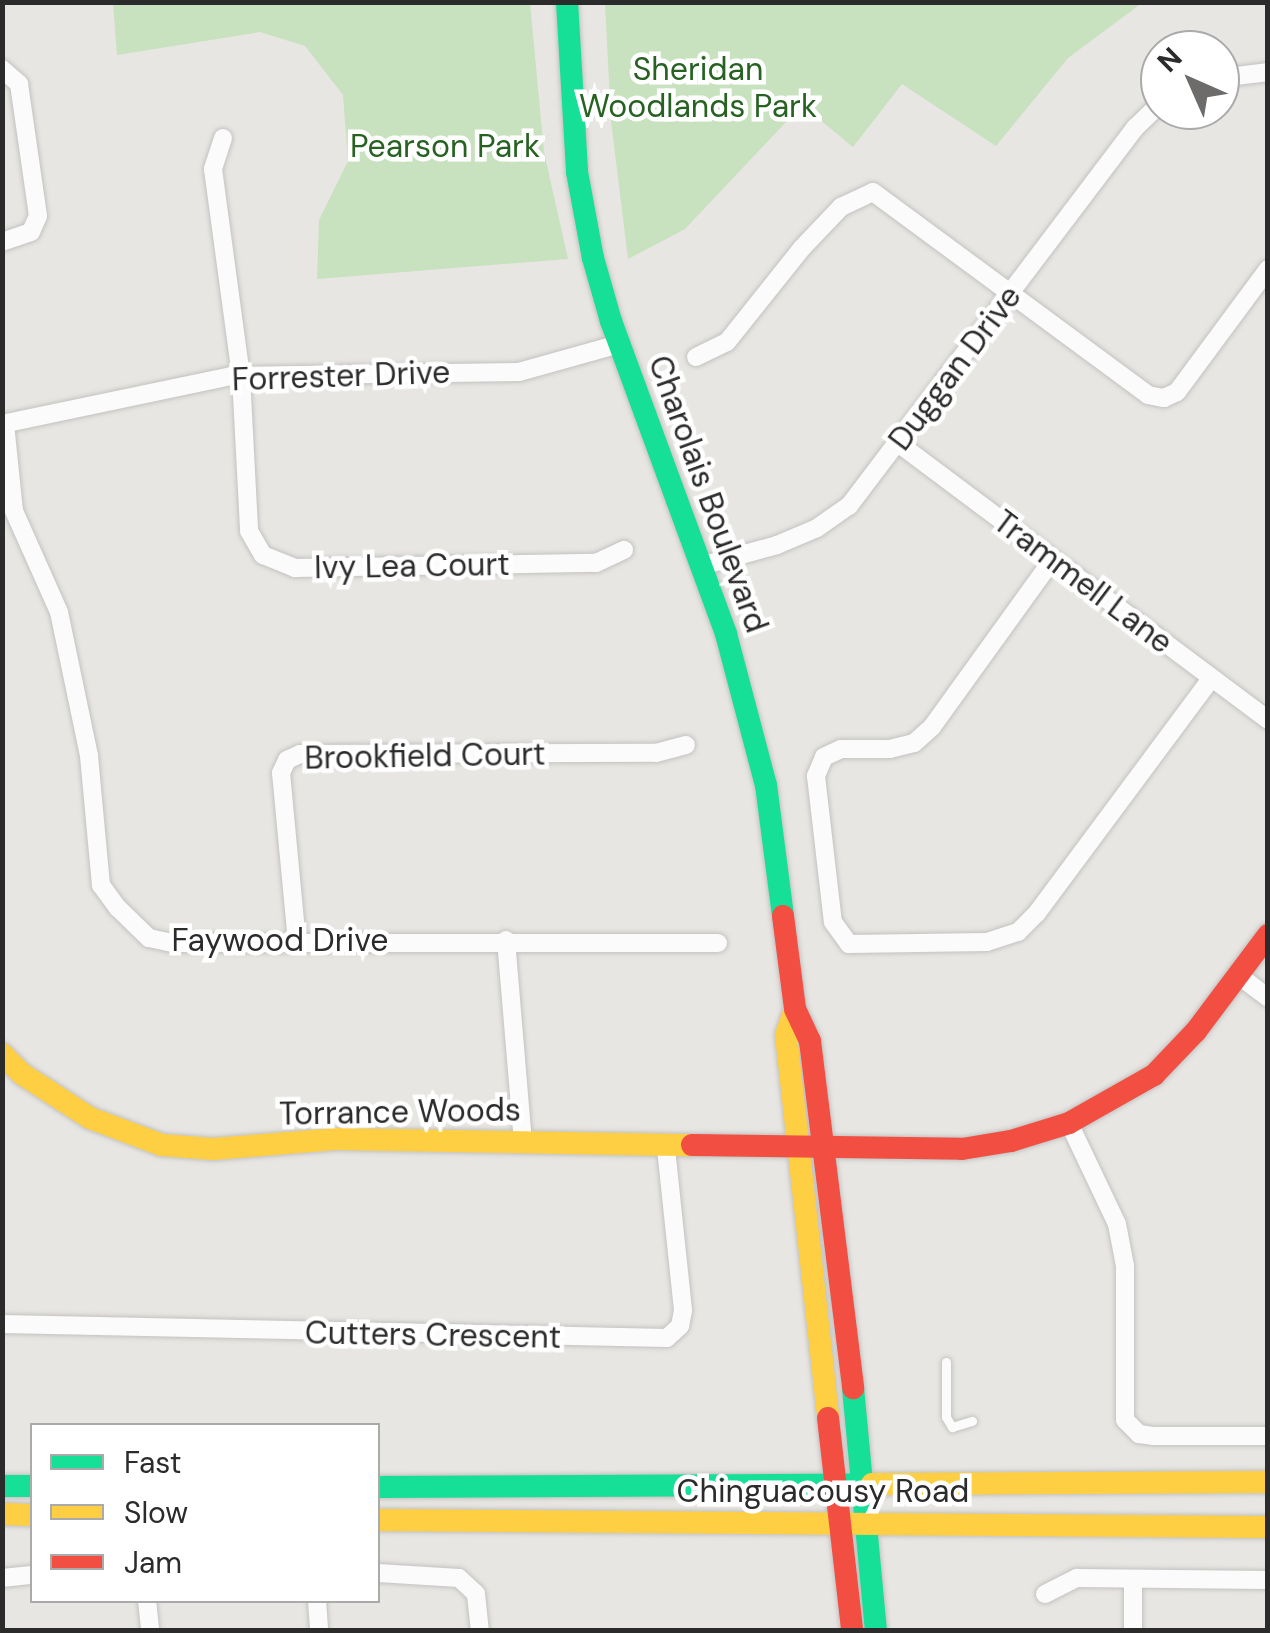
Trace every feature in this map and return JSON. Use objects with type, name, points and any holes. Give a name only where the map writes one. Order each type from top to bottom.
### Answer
[{"type":"street","name":"Charolais Boulevard","points":[[567,2],[577,172],[593,258],[619,344],[701,566],[756,732],[796,1009],[810,1042],[824,1145],[864,1484],[876,1630]]},
{"type":"street","points":[[2,70],[19,84],[38,216],[31,232],[2,242]]},
{"type":"street","points":[[1240,76],[1268,72]]},
{"type":"street","name":"Duggan Drive","points":[[701,566],[817,528],[849,506],[1140,123]]},
{"type":"street","name":"Ivy Lea Court","points":[[223,138],[213,170],[240,376],[250,530],[263,554],[295,568],[596,562],[624,550]]},
{"type":"street","points":[[696,357],[728,342],[802,248],[841,207],[873,192],[1013,291],[1148,395],[1164,398],[1177,392],[1268,269]]},
{"type":"street","name":"Forrester Drive","points":[[4,424],[240,376],[519,372],[619,344]]},
{"type":"street","name":"Faywood Drive","points":[[4,424],[14,511],[59,612],[88,756],[101,884],[118,908],[150,938],[173,943],[718,943]]},
{"type":"street","name":"Trammell Lane","points":[[898,443],[1268,720]]},
{"type":"street","points":[[1054,559],[932,727],[914,743],[890,749],[840,749],[824,757],[816,776],[833,922],[849,944],[987,942],[1018,932],[1037,913],[1211,678]]},
{"type":"street","name":"Brookfield Court","points":[[297,942],[281,773],[287,760],[300,754],[656,753],[686,745]]},
{"type":"street","name":"Torrance Woods","points":[[3,1055],[22,1074],[90,1118],[162,1144],[213,1148],[336,1139],[666,1148],[962,1148],[1011,1142],[1069,1123],[1154,1075],[1196,1032],[1268,935]]},
{"type":"street","points":[[506,940],[523,1142]]},
{"type":"street","points":[[1238,975],[1268,998]]},
{"type":"street","name":"Charolais Boulevard","points":[[796,1009],[786,1035],[818,1296],[852,1630]]},
{"type":"street","points":[[1069,1123],[1116,1224],[1126,1266],[1125,1420],[1139,1434],[1153,1436],[1268,1436]]},
{"type":"street","name":"Cutters Crescent","points":[[2,1324],[666,1338],[680,1326],[683,1310],[666,1148]]},
{"type":"street","name":"Chinguacousy Road","points":[[380,1487],[1268,1482]]},
{"type":"street","points":[[2,1486],[30,1486]]},
{"type":"street","points":[[2,1514],[30,1514]]},
{"type":"street","name":"Chinguacousy Road","points":[[380,1520],[1268,1527]]},
{"type":"street","points":[[380,1573],[460,1578],[476,1594],[480,1630]]},
{"type":"street","points":[[2,1578],[30,1574]]},
{"type":"street","points":[[1045,1594],[1077,1578],[1268,1580]]},
{"type":"street","points":[[1133,1579],[1133,1630]]},
{"type":"street","points":[[147,1603],[150,1630]]},
{"type":"street","points":[[316,1603],[320,1630]]},
{"type":"lane","points":[[946,1362],[946,1418],[952,1427],[972,1421]]},
{"type":"green space","name":"Sheridan Woodlands Park","points":[[605,2],[1142,3],[1068,58],[996,146],[902,84],[853,147],[802,105],[685,229],[628,259],[611,121]]},
{"type":"green space","name":"Pearson Park","points":[[113,3],[530,3],[544,152],[568,259],[317,279],[319,220],[348,161],[343,95],[305,46],[260,32],[117,55]]},
{"type":"traffic: fast","points":[[567,2],[577,172],[593,258],[611,321],[726,634],[766,785],[783,916]]},
{"type":"traffic: fast","points":[[853,1388],[876,1630]]},
{"type":"traffic: fast","points":[[380,1487],[872,1484]]},
{"type":"traffic: fast","points":[[2,1486],[30,1486]]},
{"type":"traffic: slow","points":[[795,1009],[786,1035],[828,1418]]},
{"type":"traffic: slow","points":[[2,1054],[22,1074],[90,1118],[162,1145],[213,1149],[336,1139],[692,1145]]},
{"type":"traffic: slow","points":[[872,1484],[1268,1482]]},
{"type":"traffic: slow","points":[[2,1514],[30,1515]]},
{"type":"traffic: slow","points":[[380,1520],[1268,1527]]},
{"type":"traffic: jam","points":[[783,916],[795,1009],[810,1041],[853,1388]]},
{"type":"traffic: jam","points":[[692,1145],[962,1149],[1011,1141],[1069,1123],[1154,1075],[1196,1031],[1268,935]]},
{"type":"traffic: jam","points":[[828,1418],[852,1630]]}]
